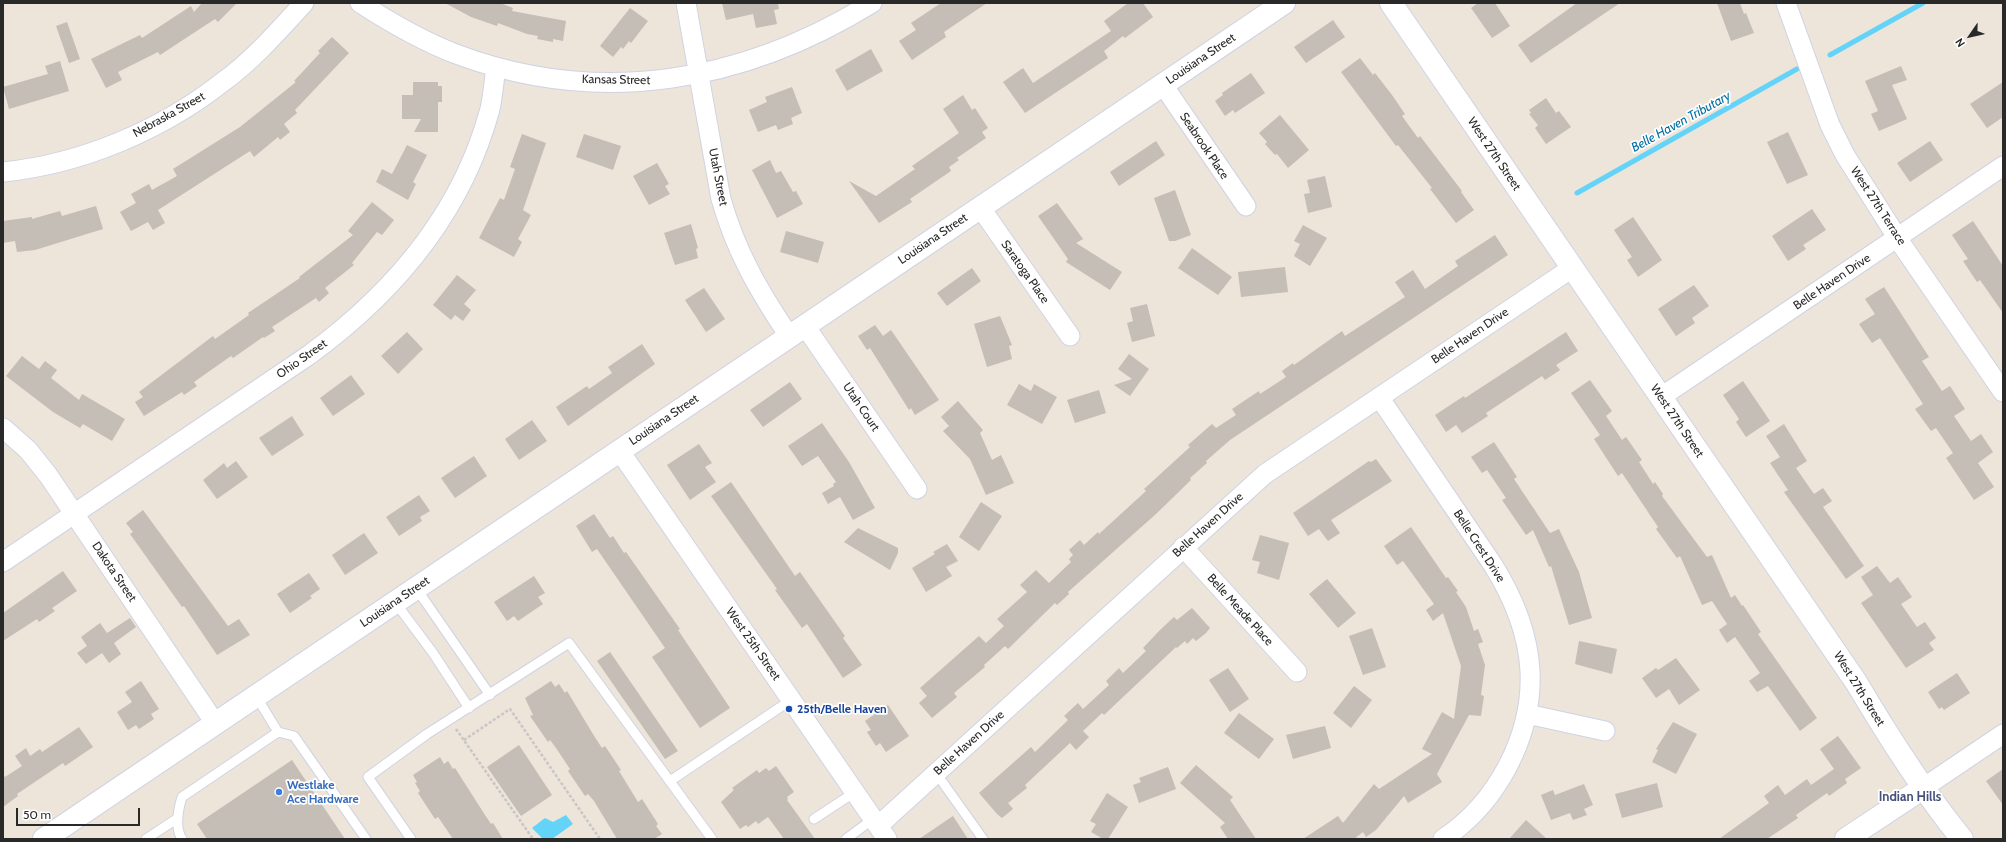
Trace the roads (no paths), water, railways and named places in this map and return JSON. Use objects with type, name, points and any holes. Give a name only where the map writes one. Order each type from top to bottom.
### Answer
[{"type":"main road","name":"Louisiana Street","points":[[44,839],[619,450],[1163,85],[1262,9],[1284,3]]},
{"type":"main road","name":"West 27th Street","points":[[1391,3],[1856,682],[1923,788],[1939,811],[1962,839]]},
{"type":"main road","points":[[1846,839],[1923,788]]},
{"type":"street","name":"Nebraska Street","points":[[3,172],[45,166],[112,145],[190,106],[225,81],[254,56],[304,3]]},
{"type":"street","name":"Kansas Street","points":[[360,3],[416,36],[456,54],[496,67],[558,78],[602,82],[647,82],[700,75],[741,64],[783,50],[807,39],[872,3]]},
{"type":"street","name":"Utah Street","points":[[686,3],[721,199],[728,225],[753,280],[797,331]]},
{"type":"street","name":"West 27th Terrace","points":[[1786,3],[1830,125],[1845,155],[1898,238],[2003,392]]},
{"type":"street","name":"Ohio Street","points":[[3,562],[309,355],[344,329],[378,298],[413,258],[440,221],[458,188],[475,153],[490,108],[496,67]]},
{"type":"street","name":"Seabrook Place","points":[[1163,85],[1246,206]]},
{"type":"street","name":"Belle Haven Drive","points":[[1661,397],[2003,166]]},
{"type":"street","name":"Saratoga Place","points":[[980,207],[1070,336]]},
{"type":"street","name":"Belle Haven Drive","points":[[879,828],[936,773],[1265,474],[1572,268]]},
{"type":"street","name":"Utah Court","points":[[797,331],[916,489]]},
{"type":"street","name":"Belle Crest Drive","points":[[1380,397],[1509,592],[1523,633],[1530,670],[1527,714],[1507,768],[1494,790],[1465,822],[1443,839]]},
{"type":"street","name":"Dakota Street","points":[[3,428],[28,450],[48,475],[215,723]]},
{"type":"street","name":"West 25th Street","points":[[619,450],[879,828]]},
{"type":"street","name":"Belle Meade Place","points":[[1183,547],[1297,672]]},
{"type":"street","points":[[1527,714],[1604,731]]},
{"type":"street","points":[[1923,788],[2003,734]]},
{"type":"lane","points":[[416,588],[490,695]]},
{"type":"lane","points":[[395,602],[433,653],[469,708]]},
{"type":"lane","points":[[411,839],[368,777],[428,734],[569,643],[712,839]]},
{"type":"lane","points":[[256,696],[278,732],[294,736],[366,839]]},
{"type":"lane","points":[[670,781],[791,700]]},
{"type":"lane","points":[[182,839],[180,836],[178,818],[182,797],[278,732]]},
{"type":"lane","points":[[936,773],[983,839]]},
{"type":"lane","points":[[814,819],[855,792]]},
{"type":"lane","points":[[146,839],[178,818]]},
{"type":"lane","points":[[846,839],[879,828]]},
{"type":"water","points":[[566,815],[573,824],[552,839],[543,839],[532,828],[545,818],[553,822]]},
{"type":"waterway","name":"Belle Haven Tributary","points":[[1830,55],[1923,3]]},
{"type":"waterway","name":"Belle Haven Tributary","points":[[1577,193],[1797,69]]},
{"type":"place","name":"25th/Belle Haven","points":[[789,709]]},
{"type":"place","name":"Westlake Ace Hardware","points":[[279,792]]},
{"type":"district","name":"Indian Hills","points":[[1910,797]]}]
